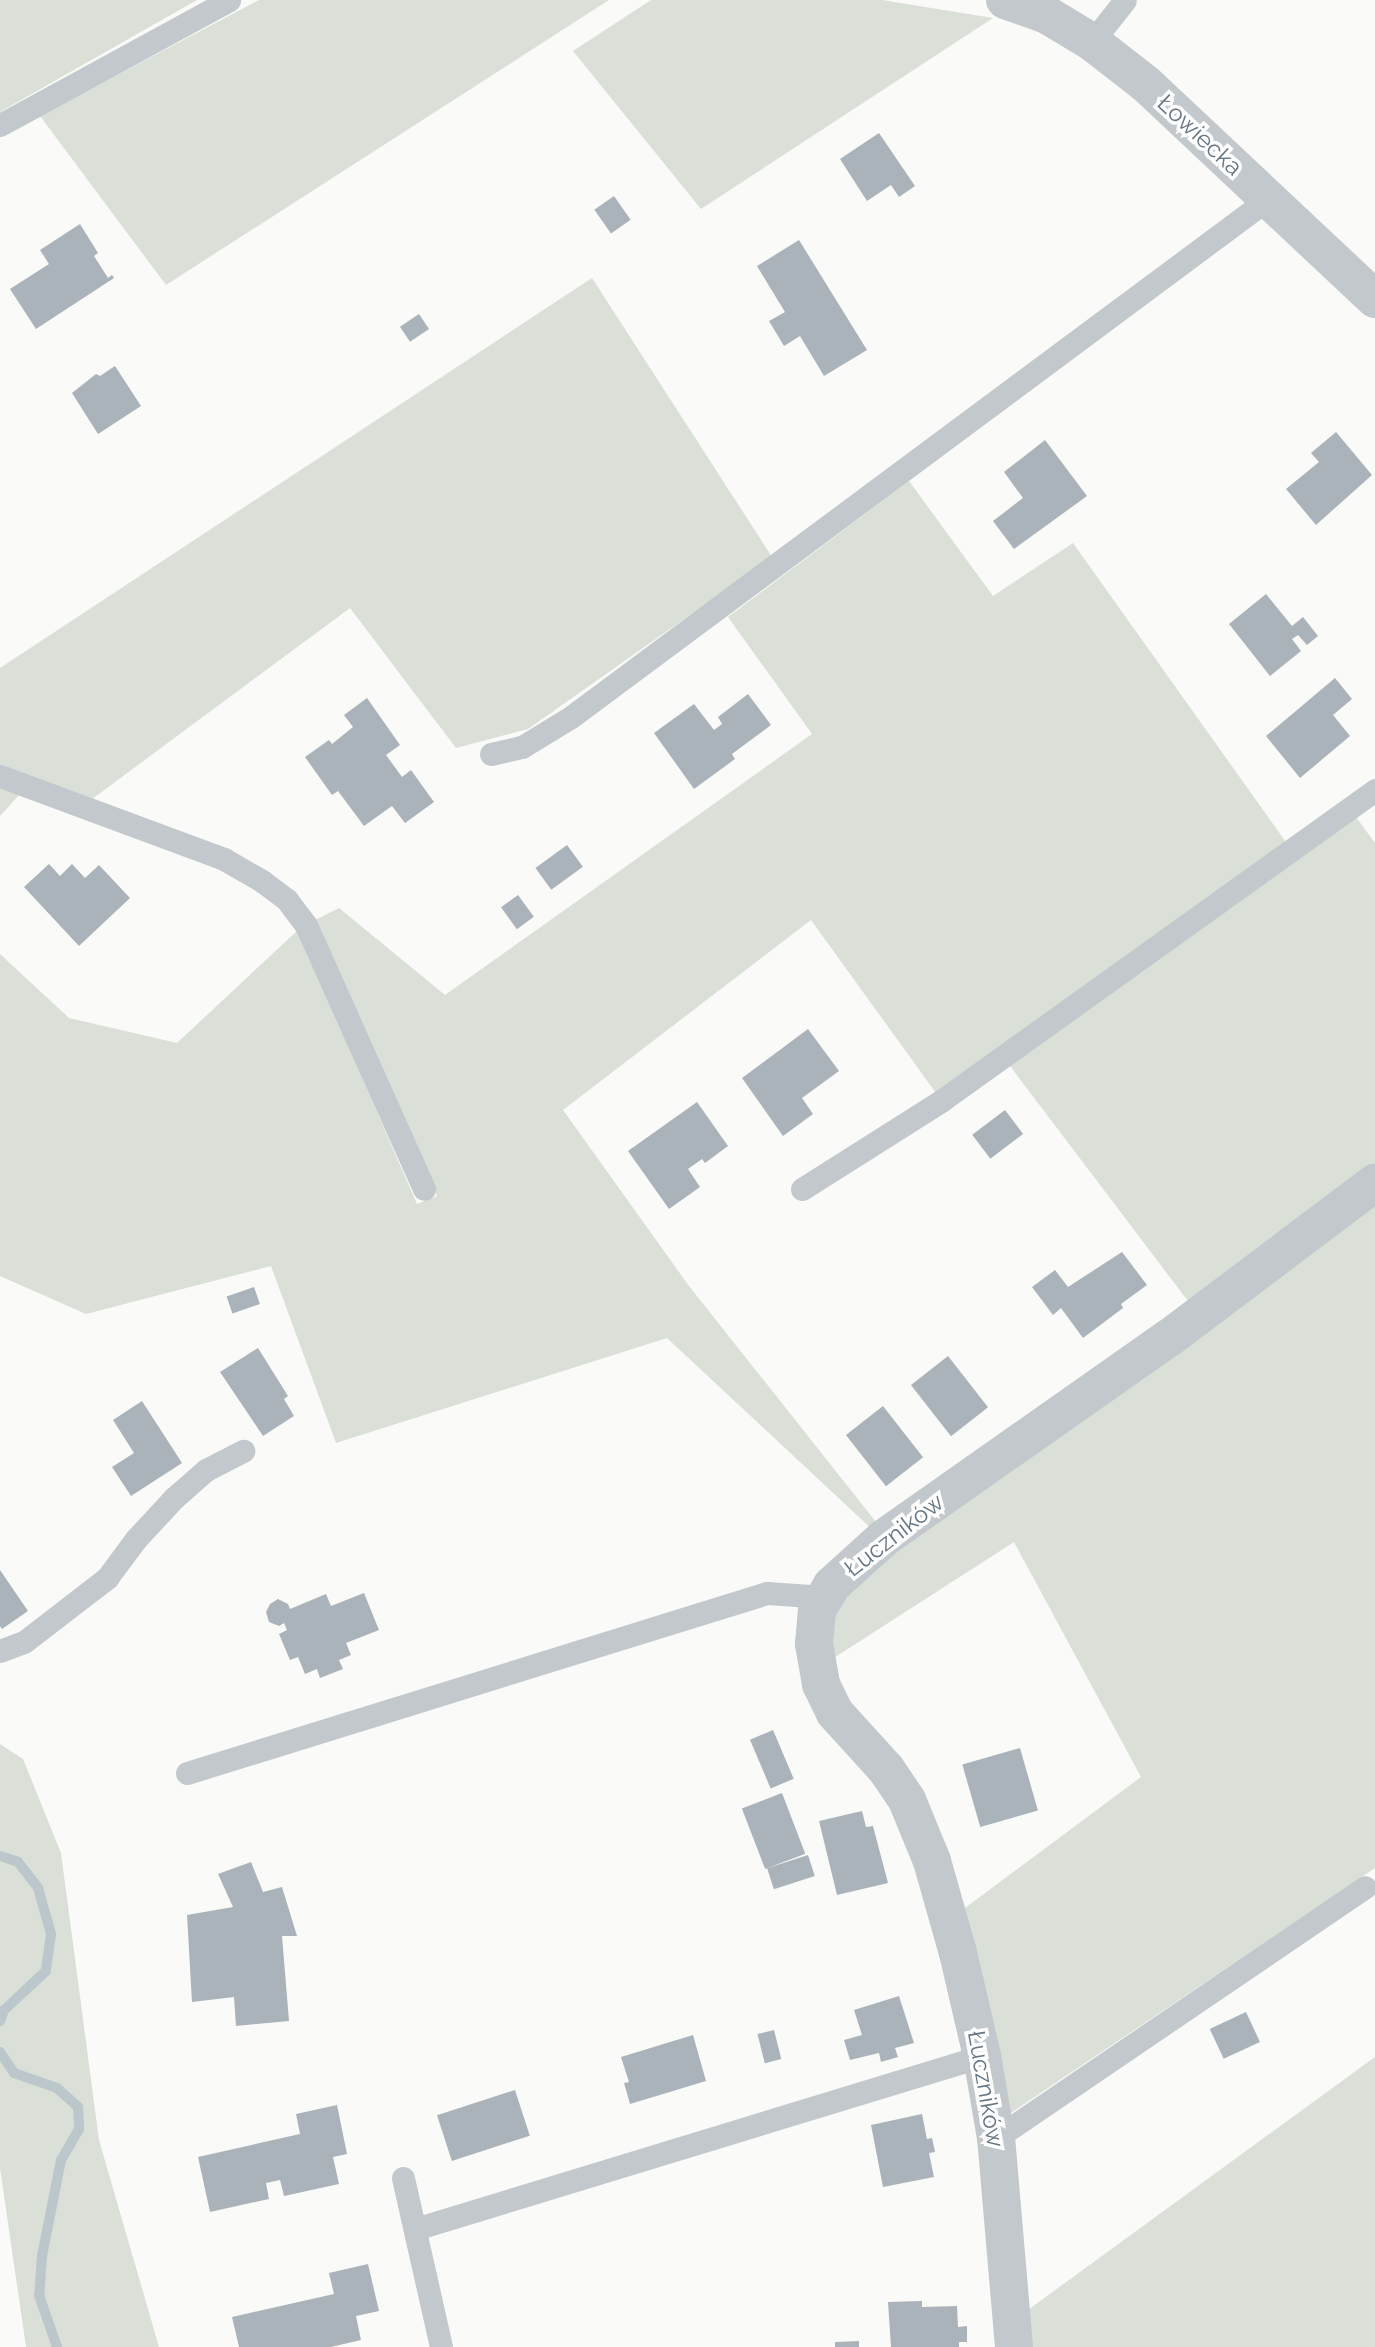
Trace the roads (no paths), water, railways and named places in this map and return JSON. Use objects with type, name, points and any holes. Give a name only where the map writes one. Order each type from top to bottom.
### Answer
[{"type":"street","name":"Łowiecka","points":[[1005,0],[1047,15],[1092,42],[1146,84],[1375,299]]},
{"type":"street","name":"Łuczników","points":[[1014,2347],[996,2138],[982,2056],[958,1953],[932,1861],[907,1800],[886,1769],[835,1713],[821,1684],[814,1644],[817,1610],[824,1597],[846,1571],[884,1538],[1169,1338],[1375,1183]]},
{"type":"lane","points":[[0,125],[229,0]]},
{"type":"lane","points":[[1092,42],[1125,0]]},
{"type":"lane","points":[[491,754],[522,747],[571,717],[1268,199]]},
{"type":"lane","points":[[0,776],[224,859],[262,880],[287,900],[306,925],[424,1189]]},
{"type":"lane","points":[[803,1189],[941,1101],[1375,790]]},
{"type":"lane","points":[[0,1651],[24,1642],[107,1578],[136,1539],[174,1497],[206,1470],[243,1451]]},
{"type":"lane","points":[[187,1773],[767,1593],[824,1597]]},
{"type":"lane","points":[[996,2138],[1365,1887]]},
{"type":"lane","points":[[415,2229],[982,2056]]},
{"type":"lane","points":[[403,2178],[441,2347]]},
{"type":"waterway","points":[[0,1856],[18,1862],[38,1888],[51,1934],[46,1971],[4,2010],[0,2021]]},
{"type":"waterway","points":[[0,2052],[14,2073],[57,2088],[78,2107],[79,2129],[61,2160],[42,2256],[39,2295],[57,2347]]}]
